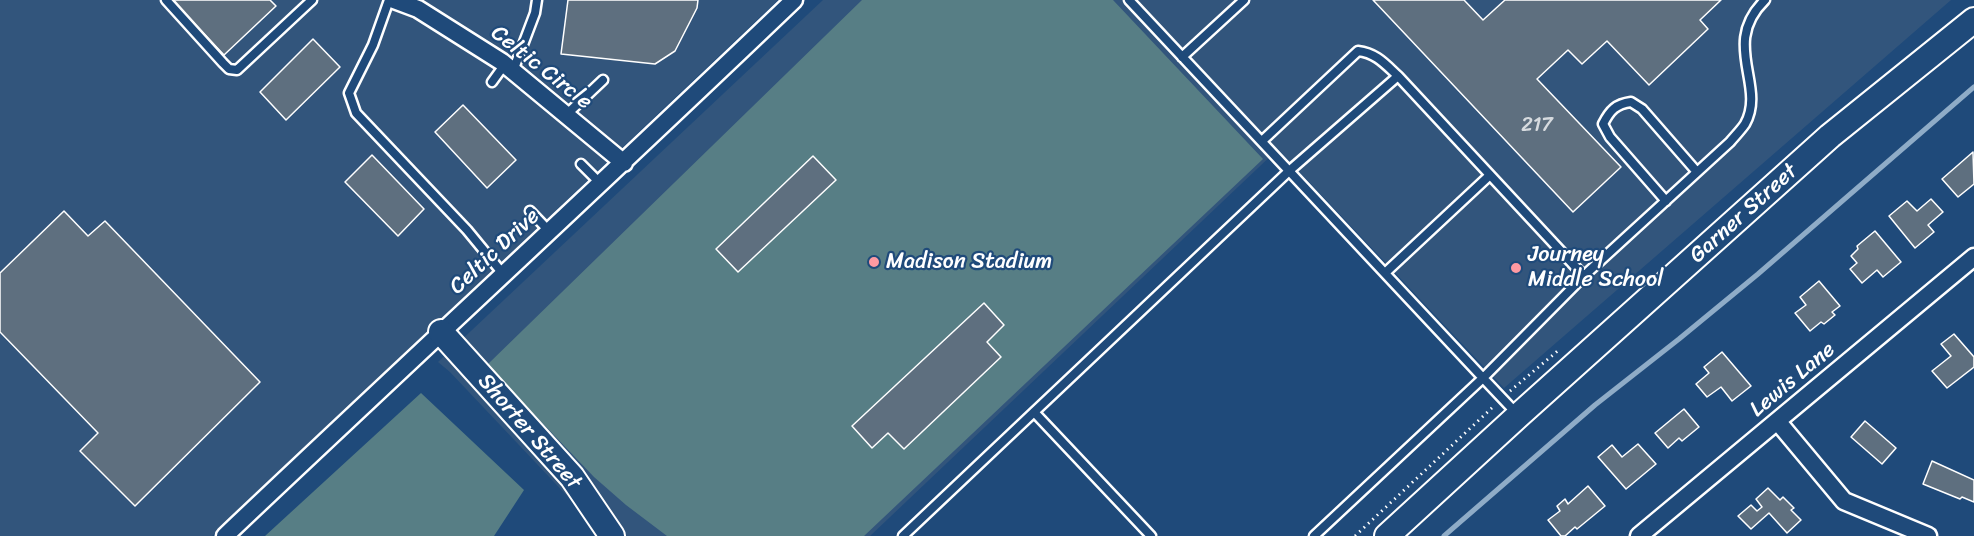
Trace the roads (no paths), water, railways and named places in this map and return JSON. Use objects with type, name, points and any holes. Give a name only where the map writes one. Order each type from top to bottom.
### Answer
[{"type":"street","name":"Celtic Circle","points":[[394,0],[418,9],[509,68],[624,162]]},
{"type":"street","name":"Celtic Drive","points":[[225,536],[602,184],[794,0]]},
{"type":"street","name":"Garner Street","points":[[1387,536],[1830,136],[1974,20]]},
{"type":"street","name":"Lewis Lane","points":[[1640,536],[1974,257]]},
{"type":"street","name":"Shorter Street","points":[[441,332],[572,477],[612,536]]},
{"type":"street","points":[[1778,423],[1844,501],[1928,536]]},
{"type":"lane","points":[[166,0],[229,69],[237,70],[312,0]]},
{"type":"lane","points":[[389,0],[374,45],[349,93],[351,104],[356,113],[467,230],[504,275]]},
{"type":"lane","points":[[492,82],[509,68],[536,13],[537,0]]},
{"type":"lane","points":[[1129,0],[1519,415]]},
{"type":"lane","points":[[1182,57],[1244,0]]},
{"type":"lane","points":[[1314,536],[1483,378],[1584,276],[1730,142],[1745,123],[1751,102],[1744,43],[1747,28],[1765,0]]},
{"type":"lane","points":[[1262,141],[1358,51],[1370,52],[1381,59],[1398,76],[1584,276]]},
{"type":"lane","points":[[903,536],[1289,171],[1398,76]]},
{"type":"lane","points":[[566,114],[603,80]]},
{"type":"lane","points":[[1666,201],[1610,137],[1603,124],[1609,112],[1619,104],[1631,102],[1697,172]]},
{"type":"lane","points":[[581,164],[602,184]]},
{"type":"lane","points":[[1385,273],[1490,175]]},
{"type":"lane","points":[[530,211],[550,232]]},
{"type":"lane","points":[[1034,412],[1151,536]]},
{"type":"waterway","points":[[1444,536],[1595,405],[1758,274],[1974,87]]},
{"type":"place","name":"Madison Stadium","points":[[874,262]]},
{"type":"place","name":"Journey Middle School","points":[[1516,268]]}]
